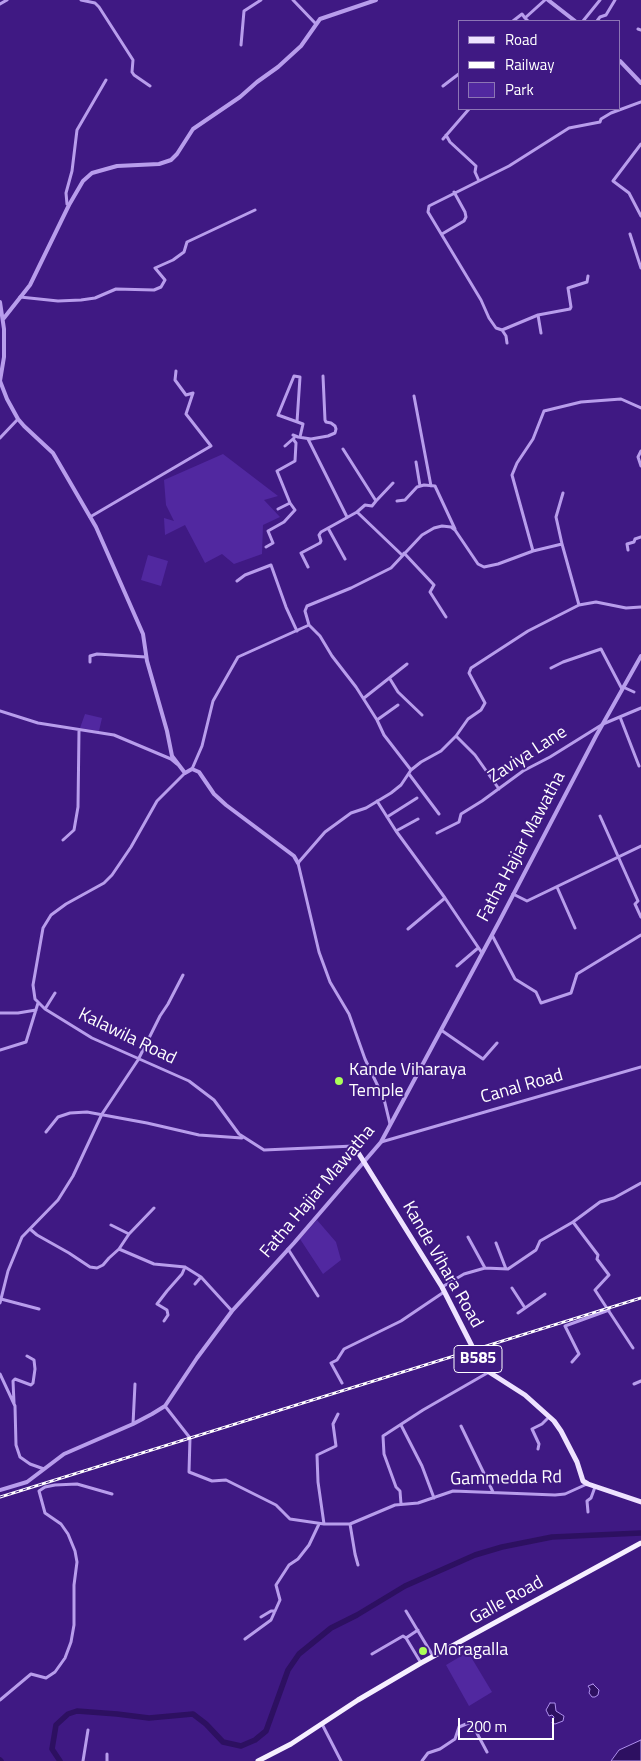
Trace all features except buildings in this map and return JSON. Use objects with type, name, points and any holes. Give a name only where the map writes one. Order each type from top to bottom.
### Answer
[{"type":"highway","name":"Galle Road","points":[[258,1761],[291,1744],[358,1700],[433,1656],[641,1543]]},
{"type":"main road","name":"Kande Vihara Road","points":[[354,1146],[443,1289],[478,1358],[489,1372],[525,1395],[550,1417],[561,1431],[583,1481],[588,1484]]},
{"type":"main road","points":[[588,1484],[641,1502]]},
{"type":"street","points":[[0,4],[7,0]]},
{"type":"street","points":[[81,0],[94,3],[99,7],[133,60],[132,72],[150,86]]},
{"type":"street","points":[[240,45],[244,11],[261,0]]},
{"type":"street","points":[[293,0],[316,24]]},
{"type":"street","points":[[4,318],[30,285],[69,205],[83,181],[92,173],[117,166],[159,164],[171,160],[193,129],[240,97],[256,82],[278,67],[301,46],[320,19],[376,0]]},
{"type":"street","points":[[514,20],[522,14],[525,18],[546,0],[574,20]]},
{"type":"street","points":[[584,20],[600,0]]},
{"type":"street","points":[[597,20],[606,15],[615,0]]},
{"type":"street","points":[[621,62],[641,82]]},
{"type":"street","points":[[443,86],[458,75]]},
{"type":"street","points":[[69,205],[67,204],[66,193],[72,171],[77,130],[106,80]]},
{"type":"street","points":[[621,109],[641,102]]},
{"type":"street","points":[[468,110],[445,137],[476,166],[475,172],[479,181]]},
{"type":"street","points":[[506,343],[506,336],[502,330],[496,328],[489,318],[481,300],[428,212],[428,208],[434,202],[465,189],[509,166],[568,128],[600,122],[601,119],[619,110]]},
{"type":"street","points":[[641,144],[614,181],[629,193],[641,216]]},
{"type":"street","points":[[442,234],[464,221],[466,217],[454,192]]},
{"type":"street","points":[[20,297],[58,301],[81,300],[95,298],[116,290],[154,290],[161,287],[165,280],[155,268],[173,260],[184,252],[187,242],[255,210]]},
{"type":"street","points":[[630,234],[641,268]]},
{"type":"street","points":[[502,330],[538,315],[570,309],[572,307],[568,288],[587,282],[588,276]]},
{"type":"street","points":[[0,302],[4,318],[2,329],[4,357],[0,381],[7,399],[18,418],[53,453],[90,517],[119,578],[143,634],[146,657],[167,731],[172,756],[177,764]]},
{"type":"street","points":[[538,315],[541,333]]},
{"type":"street","points":[[90,517],[211,446],[186,414],[193,393],[186,394],[175,380],[176,370]]},
{"type":"street","points":[[285,446],[296,437],[303,424],[297,422],[278,415],[294,376],[300,377],[297,422]]},
{"type":"street","points":[[296,437],[308,438],[334,434],[336,429],[325,420],[323,376]]},
{"type":"street","points":[[414,396],[432,486]]},
{"type":"street","points":[[534,551],[512,475],[532,439],[544,411],[581,402],[621,399],[641,408]]},
{"type":"street","points":[[0,438],[18,418]]},
{"type":"street","points":[[266,546],[272,543],[268,531],[284,522],[295,510],[290,503],[277,471],[295,461],[296,437]]},
{"type":"street","points":[[308,438],[347,517]]},
{"type":"street","points":[[343,449],[376,501]]},
{"type":"street","points":[[641,452],[638,457],[641,466]]},
{"type":"street","points":[[416,462],[420,486]]},
{"type":"street","points":[[308,567],[301,553],[320,543],[319,534],[357,512],[365,505],[372,506],[393,484]]},
{"type":"street","points":[[397,501],[405,500],[420,486],[437,488],[455,530],[480,566],[498,564],[534,551],[562,544]]},
{"type":"street","points":[[563,493],[556,520],[579,605]]},
{"type":"street","points":[[278,509],[290,503]]},
{"type":"street","points":[[357,512],[403,554],[434,586],[430,592],[446,617]]},
{"type":"street","points":[[439,814],[384,735],[364,698],[332,656],[320,636],[309,625],[305,611],[307,606],[351,588],[392,568],[403,554],[422,536],[434,528],[442,526],[455,530]]},
{"type":"street","points":[[328,528],[345,559]]},
{"type":"street","points":[[628,550],[627,544],[641,537]]},
{"type":"street","points":[[237,581],[245,575],[272,565],[297,631]]},
{"type":"street","points":[[298,863],[325,832],[351,813],[377,801],[401,785],[410,772],[421,762],[441,751],[456,736],[468,719],[484,707],[485,703],[469,673],[470,668],[528,631],[579,605],[596,602],[626,608],[641,607]]},
{"type":"street","points":[[0,1050],[26,1042],[38,1003],[35,999],[33,985],[43,928],[51,915],[112,875],[157,802],[185,773],[192,769],[202,746],[213,708],[213,701],[238,657],[309,625]]},
{"type":"street","points":[[551,668],[602,649],[622,688],[634,692]]},
{"type":"street","points":[[90,662],[90,656],[97,654],[146,657]]},
{"type":"street","name":"Fatha Hajiar Mawatha","points":[[0,1490],[27,1482],[64,1454],[133,1424],[164,1406],[232,1311],[288,1250],[381,1142],[622,688],[641,656]]},
{"type":"street","points":[[364,698],[407,664]]},
{"type":"street","points":[[390,679],[398,692],[422,714]]},
{"type":"street","points":[[377,720],[398,705]]},
{"type":"street","name":"Zaviya Lane","points":[[437,833],[458,822],[461,814],[523,771],[550,757],[603,724],[641,708]]},
{"type":"street","points":[[0,711],[38,723],[79,731],[114,735],[171,759],[185,773]]},
{"type":"street","points":[[620,717],[639,766]]},
{"type":"street","points":[[63,840],[74,830],[78,807],[79,731]]},
{"type":"street","points":[[456,736],[475,755],[499,789]]},
{"type":"street","points":[[192,769],[199,772],[214,794],[226,806],[294,856],[298,863],[319,952],[330,982],[349,1014],[365,1059],[384,1099],[390,1125]]},
{"type":"street","points":[[387,817],[417,798]]},
{"type":"street","points":[[377,801],[482,953]]},
{"type":"street","points":[[600,816],[638,902],[635,904],[641,917]]},
{"type":"street","points":[[396,831],[418,819]]},
{"type":"street","points":[[512,894],[527,902],[617,856],[641,846]]},
{"type":"street","points":[[557,887],[575,928]]},
{"type":"street","points":[[408,929],[445,898]]},
{"type":"street","points":[[492,935],[515,979],[536,992],[541,1002],[570,993],[577,974],[641,935]]},
{"type":"street","points":[[458,966],[478,948]]},
{"type":"street","points":[[39,1309],[0,1301],[8,1271],[22,1237],[58,1200],[73,1176],[102,1114],[138,1060],[184,974]]},
{"type":"street","points":[[45,1009],[55,993]]},
{"type":"street","name":"Kalawila Road","points":[[38,1003],[92,1038],[189,1081],[214,1100],[233,1128],[244,1138],[264,1150],[354,1146]]},
{"type":"street","points":[[0,1013],[36,1010]]},
{"type":"street","points":[[441,1030],[483,1059],[497,1043]]},
{"type":"street","name":"Canal Road","points":[[381,1142],[641,1067]]},
{"type":"street","points":[[46,1132],[58,1117],[70,1113],[102,1114],[199,1135],[244,1138]]},
{"type":"street","points":[[342,1383],[331,1362],[337,1360],[344,1349],[401,1321],[462,1275],[485,1268],[508,1269],[536,1250],[540,1241],[573,1222],[600,1202],[614,1198],[641,1183]]},
{"type":"street","points":[[30,1229],[90,1267],[98,1268],[119,1249],[129,1234],[154,1208]]},
{"type":"street","points":[[573,1222],[598,1255],[597,1259],[608,1276],[595,1290],[610,1310],[633,1348]]},
{"type":"street","points":[[111,1225],[129,1234]]},
{"type":"street","points":[[468,1236],[485,1268]]},
{"type":"street","points":[[496,1243],[506,1269]]},
{"type":"street","points":[[119,1249],[154,1264],[185,1267],[201,1277],[232,1311]]},
{"type":"street","points":[[288,1250],[318,1296]]},
{"type":"street","points":[[164,1321],[168,1315],[167,1310],[157,1304],[182,1274],[185,1267]]},
{"type":"street","points":[[195,1284],[201,1277]]},
{"type":"street","points":[[512,1288],[525,1308]]},
{"type":"street","points":[[518,1313],[545,1294]]},
{"type":"street","points":[[572,1362],[579,1354],[565,1326],[610,1310]]},
{"type":"street","points":[[27,1356],[34,1360],[33,1384],[13,1381],[16,1445],[20,1457],[30,1464],[44,1469]]},
{"type":"street","points":[[401,1504],[400,1491],[396,1487],[384,1454],[383,1436],[489,1372]]},
{"type":"street","points":[[0,1374],[15,1406]]},
{"type":"street","points":[[634,1384],[641,1381]]},
{"type":"street","points":[[133,1424],[135,1384]]},
{"type":"street","name":"Gammedda Rd","points":[[164,1406],[190,1438],[189,1472],[212,1481],[226,1480],[276,1505],[290,1519],[319,1524],[350,1524],[401,1504],[418,1503],[453,1491],[555,1495],[565,1494],[588,1484]]},
{"type":"street","points":[[324,1524],[318,1482],[317,1455],[336,1446],[332,1424],[338,1414]]},
{"type":"street","points":[[538,1449],[539,1444],[532,1429],[550,1417]]},
{"type":"street","points":[[400,1425],[414,1449],[434,1498]]},
{"type":"street","points":[[461,1426],[493,1492]]},
{"type":"street","points":[[0,1700],[31,1674],[46,1678],[55,1672],[68,1650],[74,1625],[74,1585],[77,1562],[75,1551],[68,1534],[60,1524],[45,1513],[39,1491],[45,1487],[55,1485],[77,1484],[112,1494]]},
{"type":"street","points":[[588,1512],[587,1501],[591,1498],[595,1486]]},
{"type":"street","points":[[245,1639],[271,1620],[280,1600],[276,1585],[288,1565],[298,1559],[309,1546],[319,1524]]},
{"type":"street","points":[[350,1524],[358,1565]]},
{"type":"street","points":[[261,1617],[275,1611]]},
{"type":"street","points":[[406,1611],[433,1656]]},
{"type":"street","points":[[372,1654],[403,1636],[406,1638],[418,1630]]},
{"type":"street","points":[[406,1638],[421,1663]]},
{"type":"street","points":[[422,1761],[428,1753],[440,1749],[455,1739],[459,1727],[471,1722],[487,1752]]},
{"type":"street","points":[[322,1723],[341,1761]]},
{"type":"street","points":[[83,1761],[88,1730]]},
{"type":"street","points":[[107,1754],[107,1761]]},
{"type":"green space","points":[[223,454],[278,496],[264,500],[280,517],[263,525],[262,554],[234,564],[222,554],[205,563],[185,525],[165,535],[164,518],[174,521],[166,505],[164,480]]},
{"type":"green space","points":[[148,555],[168,561],[161,586],[141,580]]},
{"type":"green space","points":[[85,714],[102,718],[99,731],[80,728]]},
{"type":"green space","points":[[317,1220],[336,1242],[341,1260],[323,1274],[300,1239]]},
{"type":"green space","points":[[468,1652],[492,1692],[469,1706],[446,1665]]},
{"type":"shaded area","points":[[593,1684],[599,1690],[598,1695],[595,1697],[592,1697],[589,1693],[590,1689],[588,1686]]},
{"type":"shaded area","points":[[550,1703],[555,1703],[556,1711],[564,1716],[563,1721],[555,1724],[552,1723],[554,1717],[552,1715],[549,1716],[546,1710]]},
{"type":"shaded area","points":[[641,1740],[641,1761],[611,1761],[619,1750]]},
{"type":"waterway","points":[[60,1761],[52,1749],[56,1725],[68,1714],[77,1711],[149,1718],[193,1714],[206,1724],[223,1742],[241,1746],[255,1740],[266,1731],[288,1670],[299,1654],[331,1628],[357,1615],[405,1586],[475,1555],[502,1547],[552,1537],[641,1533]]},
{"type":"railway","points":[[0,1497],[641,1298]]},
{"type":"place","name":"Kande Viharaya Temple","points":[[339,1081]]},
{"type":"place","name":"Moragalla","points":[[423,1651]]}]
